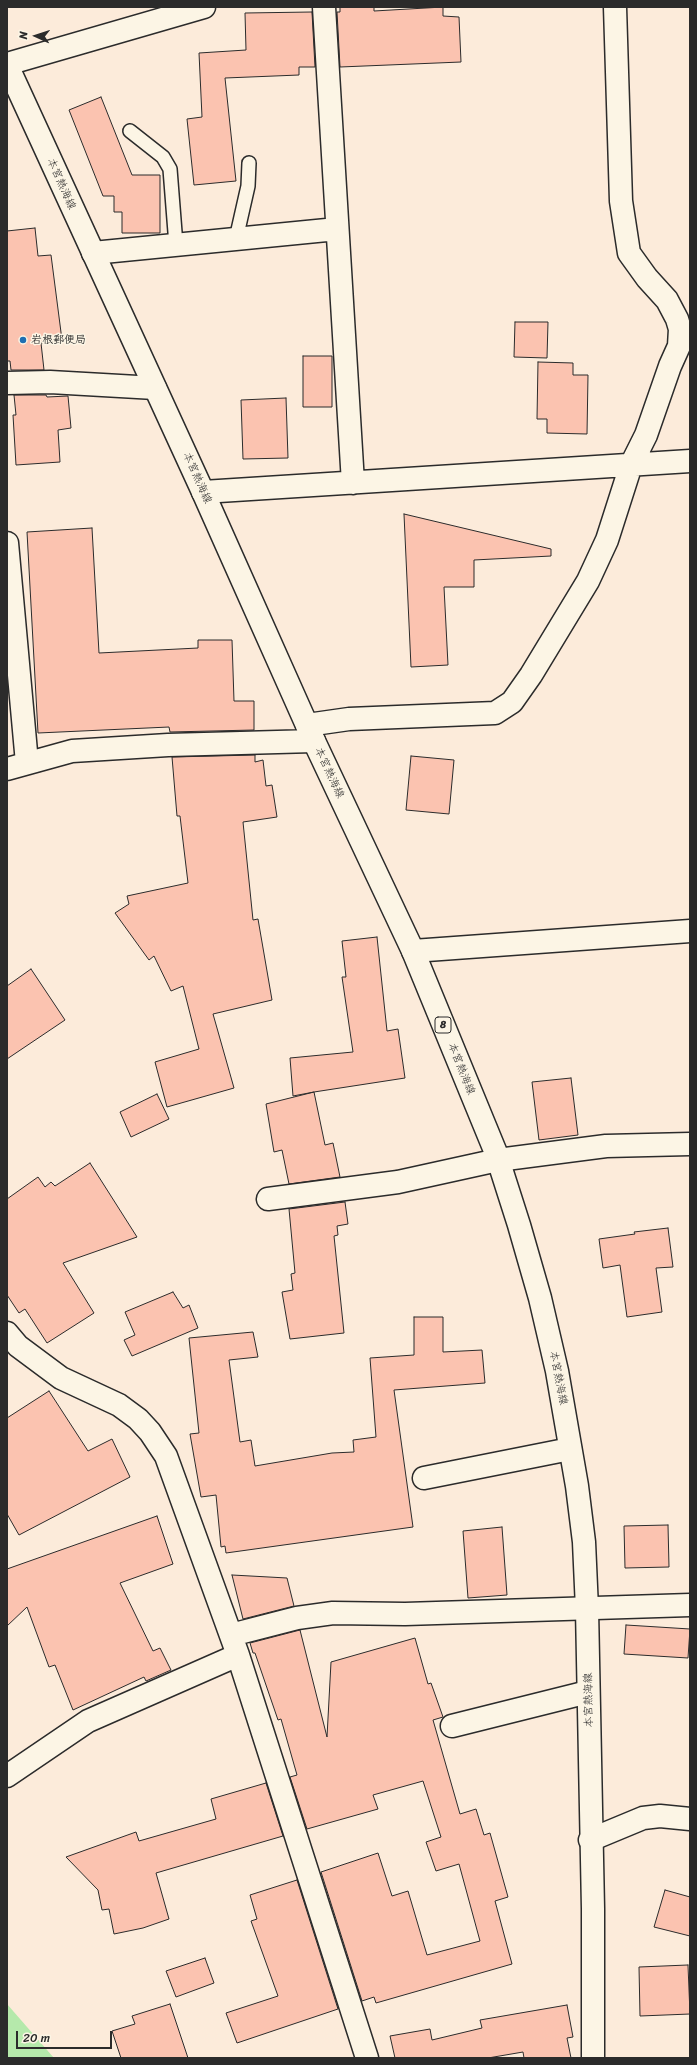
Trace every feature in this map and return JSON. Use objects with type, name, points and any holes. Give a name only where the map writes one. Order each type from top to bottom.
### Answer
[{"type":"street","points":[[7,64],[204,7]]},
{"type":"street","points":[[324,7],[353,483]]},
{"type":"street","points":[[7,543],[17,766],[72,751],[168,745],[310,733],[349,719],[495,712],[512,702],[531,675],[588,581],[607,540],[631,465],[646,435],[670,366],[679,346],[680,329],[677,319],[667,300],[647,278],[629,253],[621,201],[615,7]]},
{"type":"street","name":"本宮熱海線","points":[[7,64],[203,492],[310,733],[413,951],[498,1160],[540,1298],[557,1371],[584,1542],[587,1609],[590,1840],[593,1909],[593,2058]]},
{"type":"street","points":[[93,253],[337,229]]},
{"type":"street","points":[[7,383],[50,382],[155,388]]},
{"type":"street","points":[[203,492],[690,462]]},
{"type":"street","points":[[413,951],[690,931]]},
{"type":"street","points":[[268,1199],[398,1182],[498,1160],[606,1146],[690,1144]]},
{"type":"street","points":[[7,1333],[18,1346],[61,1378],[119,1404],[138,1419],[150,1432],[166,1456],[234,1645],[367,2058]]},
{"type":"street","points":[[424,1478],[570,1449]]},
{"type":"street","points":[[7,1776],[88,1721],[234,1645],[297,1618],[333,1614],[405,1614],[690,1605]]},
{"type":"street","points":[[452,1726],[588,1692]]},
{"type":"street","points":[[590,1840],[643,1818],[660,1816],[690,1819]]},
{"type":"lane","points":[[130,131],[163,157],[170,169],[176,245]]},
{"type":"lane","points":[[236,239],[248,186],[249,163]]},
{"type":"green space","points":[[7,2004],[54,2058],[7,2058]]},
{"type":"building","points":[[340,7],[374,7],[374,11],[443,7],[443,16],[459,17],[461,62],[340,67],[337,12],[340,12]]},
{"type":"building","points":[[312,12],[315,67],[299,67],[299,75],[225,78],[236,181],[194,185],[187,119],[202,117],[199,53],[246,50],[245,13]]},
{"type":"building","points":[[101,97],[132,175],[160,175],[160,233],[122,233],[122,212],[114,212],[114,196],[103,196],[69,110]]},
{"type":"building","points":[[35,228],[38,256],[51,255],[62,340],[41,343],[44,370],[11,370],[10,361],[7,361],[7,231]]},
{"type":"building","points":[[515,322],[548,322],[547,358],[514,357]]},
{"type":"building","points":[[303,356],[332,356],[332,407],[303,407]]},
{"type":"building","points":[[538,362],[573,363],[573,375],[588,375],[587,434],[547,433],[547,419],[537,419]]},
{"type":"building","points":[[14,395],[46,395],[47,397],[68,396],[71,428],[58,430],[60,462],[16,465],[13,415],[16,415]]},
{"type":"building","points":[[286,398],[288,458],[243,459],[241,400]]},
{"type":"building","points":[[404,514],[551,549],[551,556],[474,560],[474,587],[444,587],[448,665],[411,667]]},
{"type":"building","points":[[92,528],[99,653],[198,648],[198,640],[232,640],[234,701],[254,701],[254,730],[170,732],[169,727],[38,733],[27,532]]},
{"type":"building","points":[[255,755],[255,762],[263,760],[266,786],[272,785],[277,817],[243,822],[253,920],[258,919],[272,1000],[213,1014],[234,1088],[167,1107],[155,1062],[199,1049],[183,986],[171,991],[154,956],[149,960],[115,913],[129,904],[127,896],[188,883],[180,816],[177,816],[172,757]]},
{"type":"building","points":[[411,756],[454,760],[449,814],[406,810]]},
{"type":"building","points":[[377,937],[387,1031],[398,1029],[405,1078],[293,1096],[290,1058],[353,1052],[342,977],[346,977],[342,941]]},
{"type":"building","points":[[31,969],[65,1020],[7,1059],[7,986]]},
{"type":"building","points":[[571,1078],[578,1135],[539,1140],[532,1082]]},
{"type":"building","points":[[314,1092],[325,1145],[333,1143],[340,1177],[289,1184],[282,1150],[274,1152],[266,1104]]},
{"type":"building","points":[[157,1094],[169,1119],[131,1137],[120,1112]]},
{"type":"building","points":[[90,1163],[137,1237],[63,1263],[94,1313],[47,1343],[25,1309],[19,1313],[7,1295],[7,1199],[38,1177],[45,1187],[51,1182],[55,1186]]},
{"type":"building","points":[[345,1202],[348,1224],[337,1226],[338,1235],[334,1236],[344,1333],[290,1339],[282,1292],[293,1290],[291,1274],[295,1273],[289,1209]]},
{"type":"building","points":[[668,1228],[673,1267],[656,1268],[662,1312],[627,1317],[620,1265],[603,1268],[599,1239],[635,1234],[634,1232]]},
{"type":"building","points":[[173,1292],[183,1308],[189,1305],[198,1328],[132,1356],[124,1340],[135,1335],[125,1312]]},
{"type":"building","points":[[414,1317],[443,1317],[443,1352],[482,1350],[485,1383],[394,1390],[413,1527],[226,1553],[225,1546],[221,1547],[216,1495],[201,1497],[190,1434],[199,1433],[189,1338],[253,1332],[258,1357],[229,1360],[240,1442],[251,1440],[255,1466],[332,1453],[354,1452],[353,1440],[376,1437],[370,1358],[414,1355]]},
{"type":"building","points":[[49,1391],[88,1451],[112,1439],[130,1477],[19,1535],[7,1514],[7,1418]]},
{"type":"building","points":[[157,1516],[173,1564],[120,1583],[153,1651],[160,1648],[171,1670],[146,1681],[144,1677],[73,1710],[55,1665],[49,1667],[27,1607],[7,1626],[7,1569]]},
{"type":"building","points":[[668,1525],[669,1567],[625,1568],[624,1526]]},
{"type":"building","points":[[502,1527],[507,1595],[468,1598],[463,1531]]},
{"type":"building","points":[[232,1575],[287,1578],[294,1606],[243,1619]]},
{"type":"building","points":[[626,1625],[690,1629],[688,1658],[624,1654]]},
{"type":"building","points":[[300,1630],[327,1737],[331,1662],[415,1638],[428,1684],[431,1683],[443,1717],[433,1720],[460,1814],[476,1809],[484,1835],[490,1833],[508,1897],[495,1901],[512,1964],[376,2003],[374,1997],[362,2001],[321,1872],[378,1853],[392,1896],[408,1891],[427,1955],[480,1941],[459,1864],[436,1871],[426,1842],[441,1837],[423,1781],[373,1795],[378,1809],[307,1829],[290,1777],[297,1775],[281,1719],[278,1720],[255,1653],[253,1653],[250,1643]]},
{"type":"building","points":[[266,1783],[283,1836],[156,1873],[169,1919],[143,1928],[114,1934],[109,1909],[102,1910],[98,1890],[66,1857],[136,1832],[139,1841],[216,1819],[211,1799]]},
{"type":"building","points":[[297,1880],[338,2009],[237,2043],[226,2013],[278,1996],[251,1921],[257,1919],[250,1895]]},
{"type":"building","points":[[665,1890],[690,1897],[690,1936],[654,1927]]},
{"type":"building","points":[[205,1958],[214,1983],[176,1997],[166,1971]]},
{"type":"building","points":[[688,1965],[690,2014],[640,2016],[639,1967]]},
{"type":"building","points":[[170,2004],[188,2058],[121,2058],[112,2031],[135,2024],[132,2016]]},
{"type":"building","points":[[567,2005],[573,2037],[567,2038],[571,2058],[524,2058],[523,2052],[488,2058],[395,2058],[390,2036],[430,2029],[432,2040],[482,2028],[480,2020]]},
{"type":"place","name":"岩根郵便局","points":[[23,340]]}]
